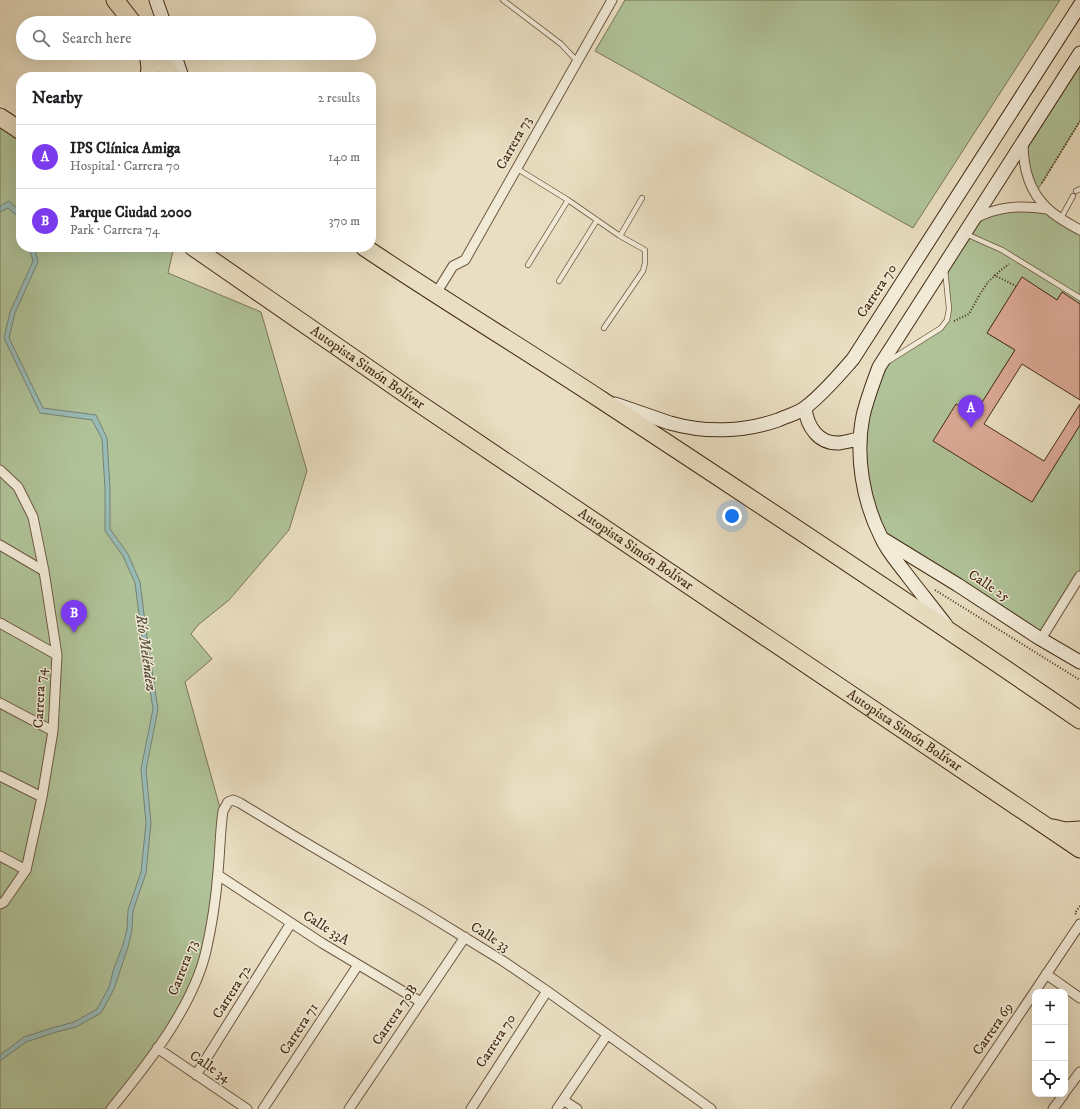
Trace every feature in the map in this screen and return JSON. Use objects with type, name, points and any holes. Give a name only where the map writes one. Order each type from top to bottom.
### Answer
[{"type":"highway","points":[[115,0],[127,16]]},
{"type":"highway","points":[[149,60],[150,72]]},
{"type":"highway","points":[[160,60],[169,72]]},
{"type":"highway","points":[[0,117],[16,127]]},
{"type":"highway","name":"Autopista Simón Bolívar","points":[[199,252],[417,402],[1047,827],[1066,831],[1079,844]]},
{"type":"highway","points":[[371,252],[435,295],[602,400],[951,631],[1080,720]]},
{"type":"street","points":[[156,0],[162,16]]},
{"type":"street","name":"Carrera 73","points":[[435,295],[453,266],[464,260],[612,0]]},
{"type":"street","name":"Carrera 70","points":[[602,400],[671,423],[717,430],[753,426],[771,422],[805,408],[831,385],[852,359],[1080,5]]},
{"type":"street","points":[[951,631],[893,558],[881,538],[867,499],[861,472],[860,439],[863,417],[870,390],[879,367],[1080,53]]},
{"type":"street","points":[[176,60],[180,72]]},
{"type":"street","points":[[1023,142],[1025,169],[1035,194],[1047,209],[1080,230]]},
{"type":"street","points":[[973,220],[986,212],[1017,206],[1032,206],[1047,209]]},
{"type":"street","points":[[805,408],[806,419],[811,429],[818,436],[827,441],[838,443],[860,439]]},
{"type":"street","name":"Carrera 74","points":[[0,470],[18,487],[33,517],[44,571],[57,655],[53,731],[42,797],[26,870],[4,902],[0,904]]},
{"type":"street","name":"Calle 25","points":[[881,538],[1080,662]]},
{"type":"street","points":[[0,545],[44,571]]},
{"type":"street","points":[[1042,639],[1077,588],[1080,576]]},
{"type":"street","points":[[0,623],[57,655]]},
{"type":"street","points":[[0,703],[53,731]]},
{"type":"street","points":[[0,776],[42,797]]},
{"type":"street","name":"Carrera 73","points":[[112,1109],[157,1048],[183,1006],[201,968],[209,938],[218,874],[222,815],[226,805],[230,801],[237,801],[243,805]]},
{"type":"street","name":"Calle 33","points":[[243,805],[465,937],[547,991],[711,1109]]},
{"type":"street","points":[[0,856],[26,870]]},
{"type":"street","name":"Calle 33A","points":[[218,874],[291,923],[421,1002]]},
{"type":"street","name":"Carrera 72","points":[[196,1075],[291,923]]},
{"type":"street","name":"Carrera 69","points":[[957,1109],[1080,924]]},
{"type":"street","name":"Carrera 70B","points":[[349,1109],[465,937]]},
{"type":"street","name":"Carrera 71","points":[[263,1109],[358,965]]},
{"type":"street","points":[[1046,974],[1080,998]]},
{"type":"street","name":"Carrera 70","points":[[471,1109],[547,991]]},
{"type":"street","points":[[557,1109],[607,1035]]},
{"type":"street","name":"Calle 34","points":[[157,1048],[247,1109]]},
{"type":"street","points":[[1068,1088],[1080,1072]]},
{"type":"street","points":[[1053,1109],[1061,1097]]},
{"type":"street","points":[[563,1100],[577,1109]]},
{"type":"lane","points":[[503,0],[561,44],[577,61]]},
{"type":"lane","points":[[516,168],[568,200],[620,236],[645,250],[645,263],[643,271],[604,328]]},
{"type":"lane","points":[[1061,218],[1073,196]]},
{"type":"lane","points":[[620,236],[642,198]]},
{"type":"lane","points":[[528,265],[568,200]]},
{"type":"lane","points":[[559,281],[597,220]]},
{"type":"lane","points":[[964,233],[1002,250],[1080,298]]},
{"type":"lane","points":[[879,367],[941,328],[947,320],[949,309],[944,265]]},
{"type":"path","points":[[1035,194],[1080,121]]},
{"type":"path","points":[[947,320],[954,321],[969,314],[980,294],[994,275],[1019,260]]},
{"type":"path","points":[[994,275],[1016,286]]},
{"type":"path","points":[[935,590],[1080,680]]},
{"type":"path","points":[[1080,906],[1075,913],[1080,917]]},
{"type":"green space","points":[[625,0],[1060,0],[913,228],[595,51]]},
{"type":"green space","points":[[1080,53],[1080,121],[1035,194],[1023,155]]},
{"type":"green space","points":[[0,117],[16,128],[16,252],[173,252],[168,273],[261,312],[307,471],[289,530],[229,600],[198,625],[191,634],[212,659],[185,682],[222,815],[209,938],[189,995],[111,1109],[0,1109]]},
{"type":"green space","points":[[1047,209],[1080,230],[1080,304],[1062,292],[1057,300],[1022,278],[987,333],[1015,350],[974,415],[934,441],[1032,502],[1080,425],[1080,573],[1039,638],[881,538],[860,439],[879,367],[941,328],[947,320],[949,309],[944,265],[986,213]]},
{"type":"water","points":[[9,201],[16,207],[16,215],[8,208],[0,212],[0,206]]},
{"type":"water","name":"Río Meléndez","points":[[30,252],[35,252],[38,262],[15,313],[9,338],[43,408],[96,415],[107,438],[110,488],[110,529],[128,554],[140,582],[158,709],[146,770],[151,823],[146,873],[133,911],[132,930],[128,947],[114,989],[101,1013],[76,1027],[26,1042],[0,1061],[0,1055],[24,1037],[74,1022],[97,1009],[109,987],[127,929],[128,910],[141,872],[146,823],[141,769],[153,709],[135,583],[123,556],[105,531],[105,489],[102,439],[92,420],[40,413],[4,338],[10,312],[33,261]]},
{"type":"building","points":[[1022,277],[1057,300],[1062,292],[1080,304],[1080,400],[1022,364],[984,424],[1044,461],[1080,404],[1080,425],[1032,502],[933,441],[956,404],[974,415],[1015,350],[987,333]]},
{"type":"place","name":"IPS Clínica Amiga","points":[[971,428]]},
{"type":"place","name":"Parque Ciudad 2000","points":[[74,633]]}]
